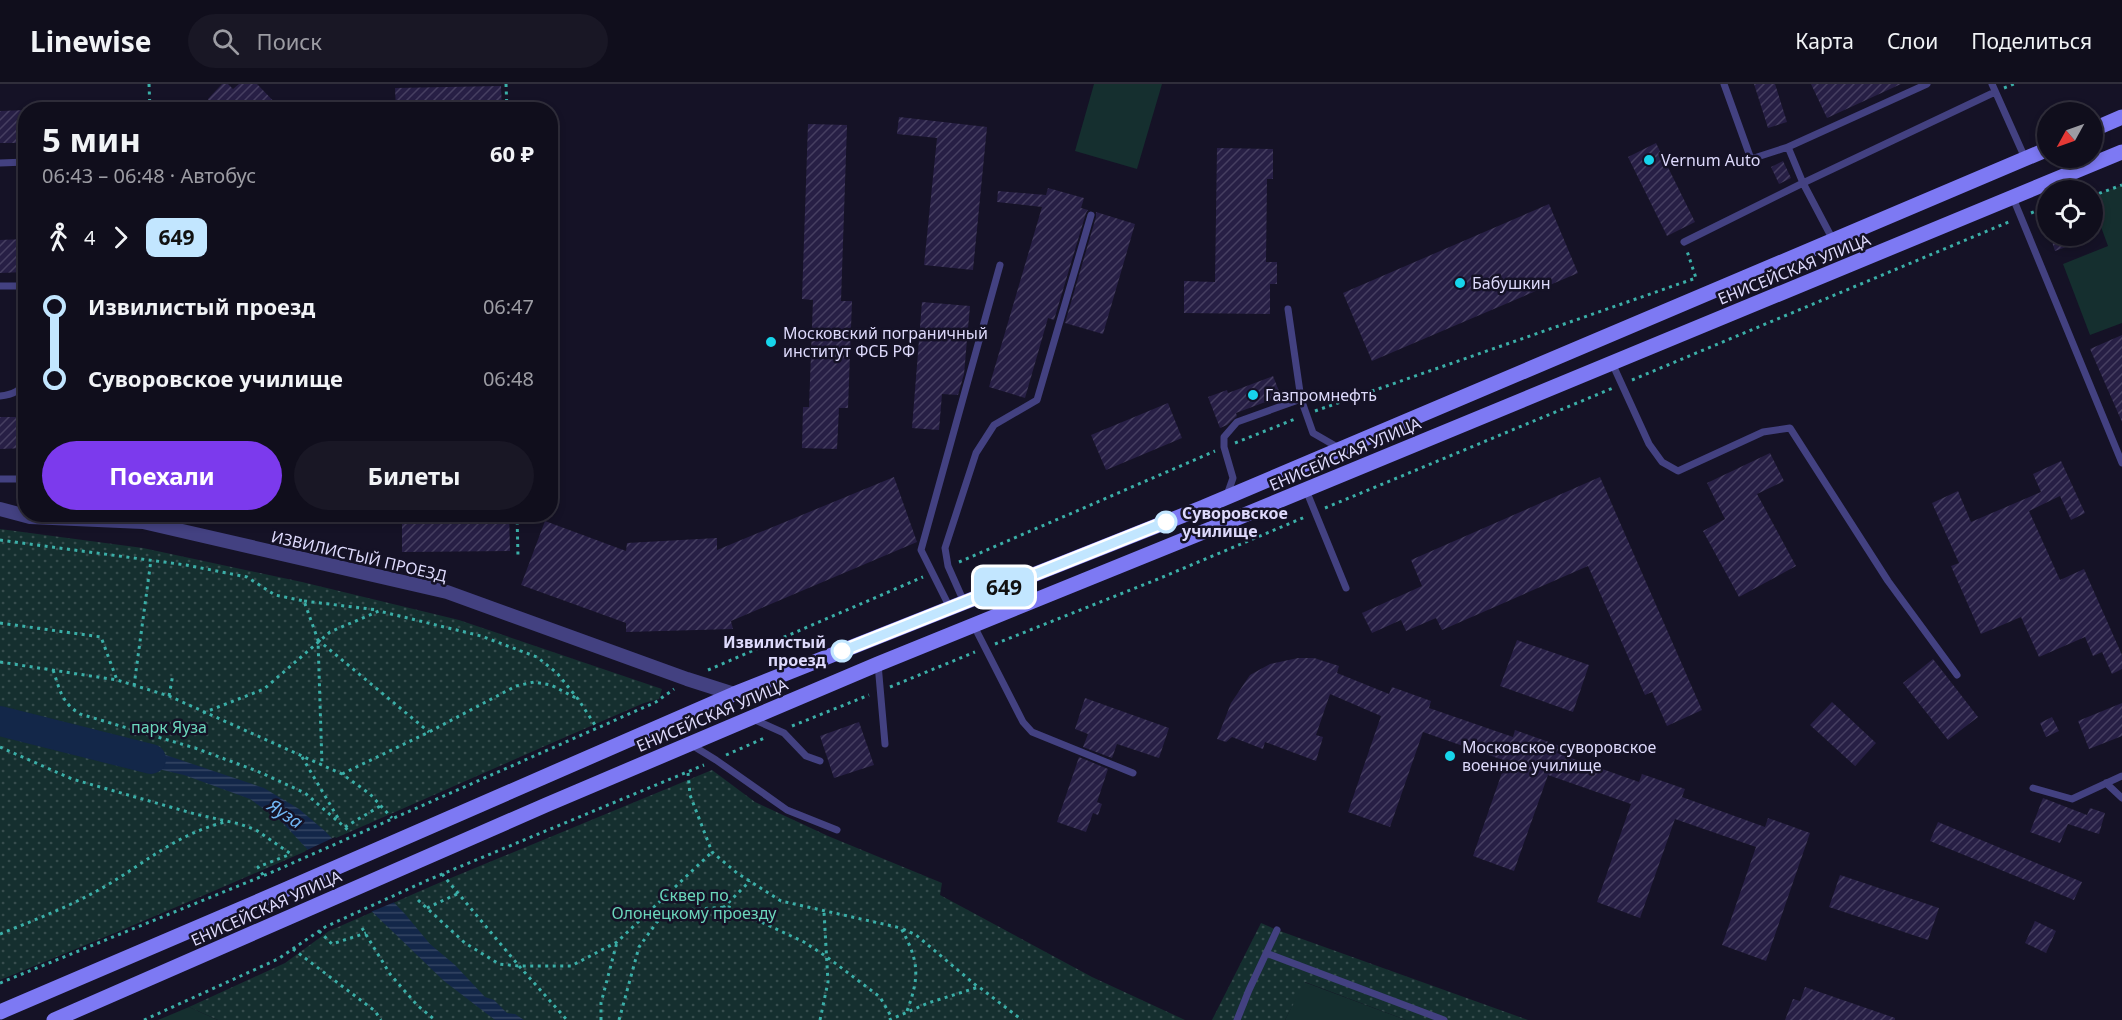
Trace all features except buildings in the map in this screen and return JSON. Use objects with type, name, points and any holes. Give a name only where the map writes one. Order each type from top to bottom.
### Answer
[{"type":"main road","points":[[2103,125],[2122,117]]},
{"type":"main road","name":"ЕНИСЕЙСКАЯ УЛИЦА","points":[[54,1020],[878,664],[1306,490],[2122,152]]},
{"type":"main road","name":"ЕНИСЕЙСКАЯ УЛИЦА","points":[[0,1011],[734,694],[1226,498],[2037,153]]},
{"type":"street","name":"ИЗВИЛИСТЫЙ ПРОЕЗД","points":[[0,509],[18,514]]},
{"type":"street","name":"ИЗВИЛИСТЫЙ ПРОЕЗД","points":[[143,522],[447,592],[734,694]]},
{"type":"lane","points":[[1724,84],[1751,159],[1788,147],[1927,84]]},
{"type":"lane","points":[[1992,84],[2025,158]]},
{"type":"lane","points":[[1684,242],[1995,92]]},
{"type":"lane","points":[[1788,147],[1803,183],[1833,240]]},
{"type":"lane","points":[[0,163],[18,162]]},
{"type":"lane","points":[[2013,198],[2122,463]]},
{"type":"lane","points":[[964,602],[948,566],[945,548],[948,533],[976,453],[994,425],[1037,400],[1091,215]]},
{"type":"lane","points":[[950,608],[921,550],[1000,265]]},
{"type":"lane","points":[[0,286],[18,286]]},
{"type":"lane","points":[[1288,309],[1301,399],[1313,433],[1341,449]]},
{"type":"lane","points":[[1612,363],[1649,444],[1662,462],[1678,471],[1763,432],[1790,428],[1888,581],[1957,675]]},
{"type":"lane","points":[[0,396],[9,396],[18,390]]},
{"type":"lane","points":[[1226,498],[1233,478],[1224,447],[1224,437],[1238,422],[1301,399]]},
{"type":"lane","points":[[0,479],[18,479]]},
{"type":"lane","points":[[1306,490],[1346,588]]},
{"type":"lane","points":[[974,624],[1023,722],[1032,732],[1133,773]]},
{"type":"lane","points":[[878,664],[885,744]]},
{"type":"lane","points":[[750,718],[784,733],[806,756],[820,761]]},
{"type":"lane","points":[[690,744],[787,810],[837,830]]},
{"type":"lane","points":[[2033,788],[2073,799],[2122,776]]},
{"type":"lane","points":[[2106,783],[2122,798]]},
{"type":"lane","points":[[1237,1020],[1278,930]]},
{"type":"lane","points":[[1266,953],[1444,1020]]},
{"type":"path","points":[[149,84],[150,102]]},
{"type":"path","points":[[506,84],[507,102]]},
{"type":"path","points":[[2103,192],[2122,185]]},
{"type":"path","points":[[1316,512],[2037,210]]},
{"type":"path","points":[[948,566],[1306,414],[1696,278],[1684,242]]},
{"type":"path","points":[[517,522],[518,557]]},
{"type":"path","points":[[0,540],[150,560],[247,577],[275,595],[304,601],[380,610],[482,636],[537,657],[557,674],[578,699],[597,728]]},
{"type":"path","points":[[134,686],[150,560]]},
{"type":"path","points":[[0,983],[270,873],[656,702],[687,679],[932,573]]},
{"type":"path","points":[[304,601],[318,640],[322,765]]},
{"type":"path","points":[[204,713],[264,689],[318,640],[330,632],[380,610]]},
{"type":"path","points":[[0,623],[101,637],[117,680]]},
{"type":"path","points":[[318,640],[429,732]]},
{"type":"path","points":[[0,662],[117,680],[170,696],[342,774],[370,794],[392,818]]},
{"type":"path","points":[[53,670],[63,700],[80,714],[195,748],[257,771],[305,793],[348,830]]},
{"type":"path","points":[[170,696],[173,674]]},
{"type":"path","points":[[342,774],[516,686],[534,682],[551,685],[578,699]]},
{"type":"path","points":[[0,747],[72,779],[256,830],[291,854],[258,867],[263,875]]},
{"type":"path","points":[[302,756],[340,822]]},
{"type":"path","points":[[688,772],[690,795],[712,852],[737,873],[781,901],[901,928],[916,934],[1004,1008],[1022,1020]]},
{"type":"path","points":[[345,827],[382,805]]},
{"type":"path","points":[[0,934],[80,900],[175,841],[211,825],[228,822]]},
{"type":"path","points":[[418,900],[465,943],[499,964],[571,966],[617,942],[712,852]]},
{"type":"path","points":[[442,874],[567,1020]]},
{"type":"path","points":[[144,1020],[278,959],[325,927],[428,880]]},
{"type":"path","points":[[723,908],[750,881]]},
{"type":"path","points":[[427,908],[457,894]]},
{"type":"path","points":[[619,1020],[639,947],[657,922],[682,910],[729,907],[769,925],[827,957],[880,997],[891,1019],[907,1011],[979,987]]},
{"type":"path","points":[[820,1020],[828,982],[824,912]]},
{"type":"path","points":[[362,928],[390,974],[417,1005],[435,1020]]},
{"type":"path","points":[[901,928],[911,946],[916,963],[915,988],[907,1011]]},
{"type":"path","points":[[320,930],[332,944],[366,933]]},
{"type":"path","points":[[601,1020],[601,1004],[617,942]]},
{"type":"path","points":[[293,949],[375,1011],[381,1020]]},
{"type":"green space","points":[[1094,84],[1162,84],[1137,169],[1075,151]]},
{"type":"green space","points":[[2122,185],[2122,323],[2090,335],[2063,264],[2108,246],[2103,232],[2103,192]]},
{"type":"green space","name":"парк Яуза","points":[[0,529],[143,548],[302,582],[459,620],[662,689],[659,699],[644,703],[242,879],[0,980]]},
{"type":"green space","name":"Сквер по Олонецкому проезду","points":[[712,770],[755,802],[828,836],[942,883],[940,895],[1092,977],[1185,1020],[218,1020],[189,1007],[285,963],[329,931]]},
{"type":"green space","points":[[1261,923],[1528,1020],[1406,1020],[1305,982],[1285,1020],[1212,1020]]},
{"type":"green space","points":[[1304,982],[1406,1020],[1285,1020]]},
{"type":"green space","points":[[189,1007],[218,1020],[158,1020]]},
{"type":"water","points":[[118,739],[264,788],[299,809],[325,831],[405,914],[430,944],[455,965],[485,997],[494,1000],[507,1013],[515,1014],[524,1020],[495,1020],[444,981],[282,822],[250,799],[184,775],[111,758],[113,744]]},
{"type":"pier","points":[[335,837],[397,901],[368,913],[305,851]]},
{"type":"waterway","name":"Яуза","points":[[0,721],[151,759]]},
{"type":"bus line","name":"649","points":[[842,651],[1166,522]]},
{"type":"place","name":"Vernum Auto","points":[[1649,160]]},
{"type":"place","name":"Бабушкин","points":[[1460,283]]},
{"type":"place","name":"Московский пограничный институт ФСБ РФ","points":[[771,342]]},
{"type":"place","name":"Газпромнефть","points":[[1253,395]]},
{"type":"place","name":"Суворовское училище","points":[[1166,522]]},
{"type":"place","name":"Извилистый проезд","points":[[842,651]]},
{"type":"place","name":"Московское суворовское военное училище","points":[[1450,756]]}]
